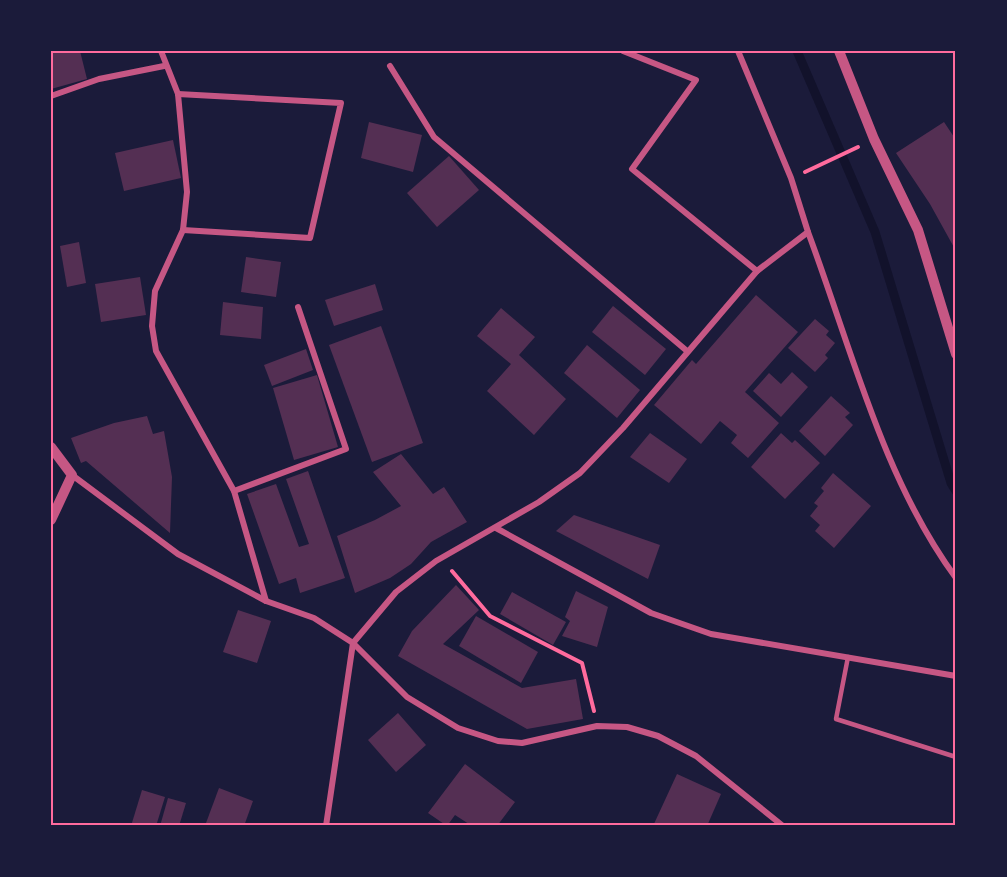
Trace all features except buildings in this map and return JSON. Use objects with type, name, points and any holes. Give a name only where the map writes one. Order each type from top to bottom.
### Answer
[{"type":"street","points":[[161,51],[164,66],[178,94],[187,192],[183,230],[154,291],[152,326],[155,342],[161,359],[234,491],[266,601]]},
{"type":"street","points":[[623,51],[696,80],[632,170],[757,271]]},
{"type":"street","points":[[738,51],[791,178],[857,370],[905,491],[937,553],[956,579]]},
{"type":"street","points":[[839,51],[874,139],[918,230],[956,353]]},
{"type":"street","points":[[51,96],[99,79],[164,66]]},
{"type":"street","points":[[390,66],[434,137],[687,351]]},
{"type":"street","points":[[178,94],[341,103],[310,238],[183,230]]},
{"type":"street","points":[[326,826],[354,643],[396,592],[436,561],[496,528],[580,473],[623,428],[757,271],[808,232]]},
{"type":"street","points":[[234,491],[346,448],[298,307]]},
{"type":"street","points":[[51,447],[72,475],[178,554],[266,601],[314,618],[354,643],[407,697],[468,731],[498,741],[522,743],[597,726],[627,727],[658,736],[696,756],[783,826]]},
{"type":"street","points":[[51,520],[72,475]]},
{"type":"street","points":[[496,528],[651,613],[711,634],[956,676]]},
{"type":"lane","points":[[848,657],[836,719],[956,757]]},
{"type":"path","points":[[791,178],[874,139]]},
{"type":"path","points":[[436,561],[453,572],[490,616],[582,663],[597,726]]},
{"type":"waterway","points":[[797,51],[875,232],[951,483],[956,491]]}]
